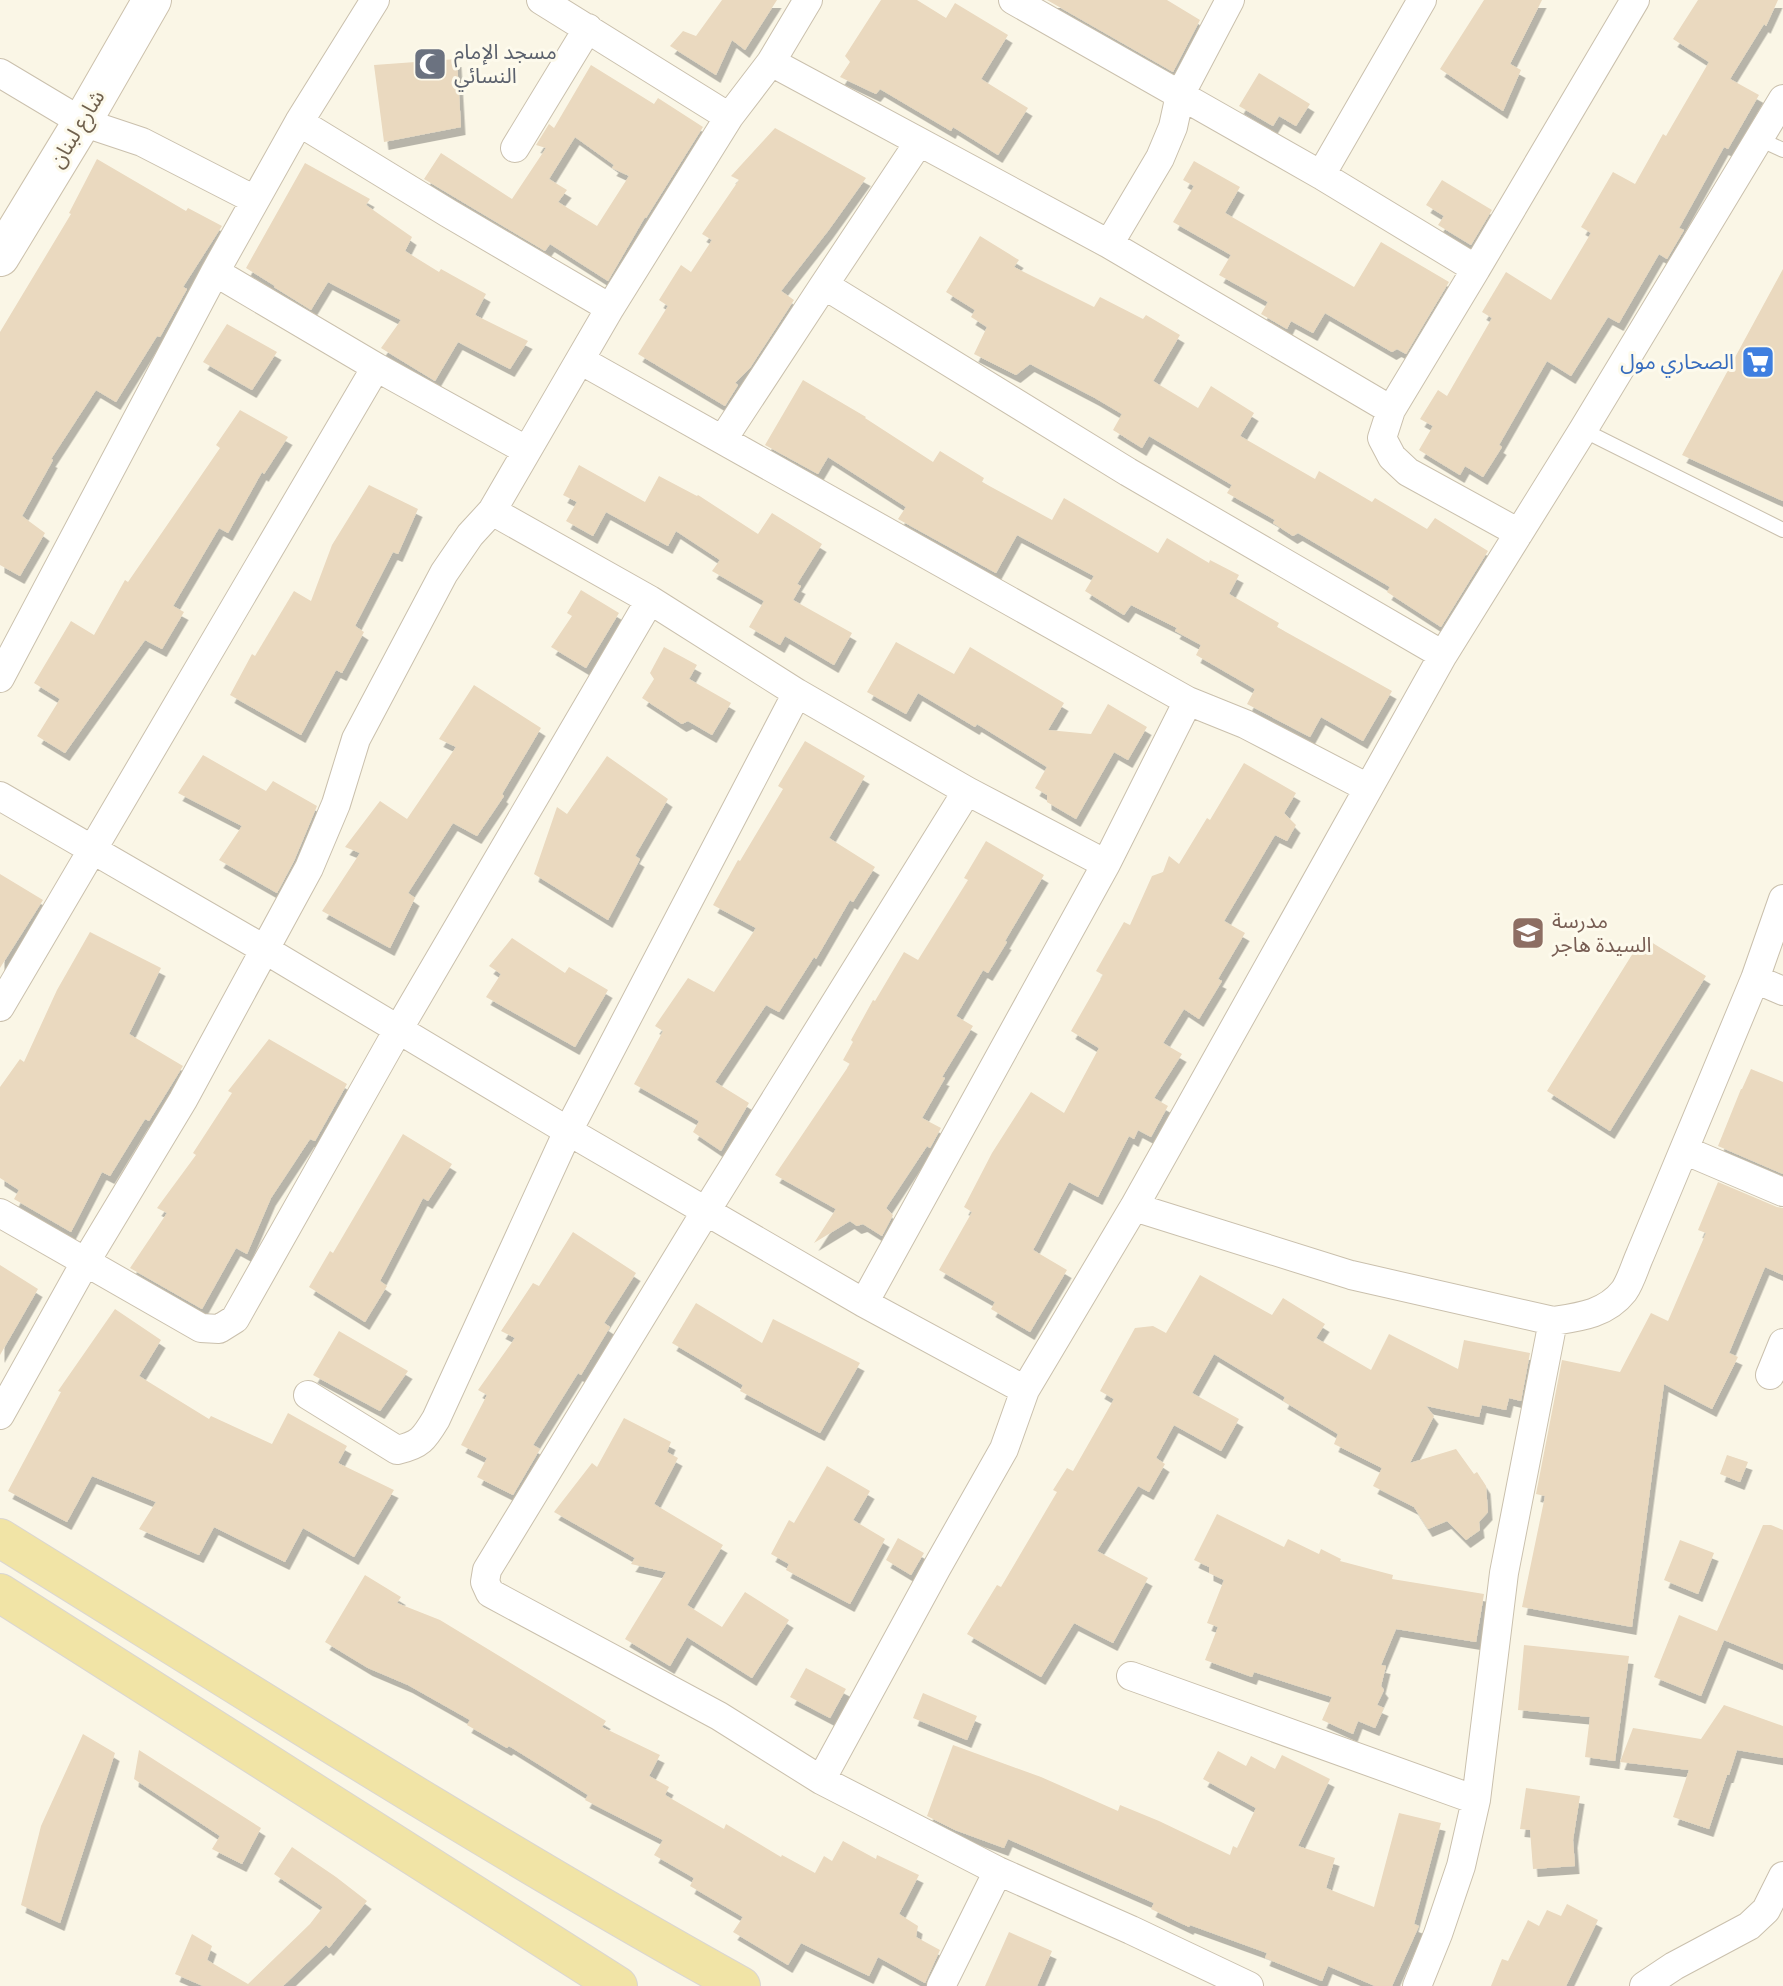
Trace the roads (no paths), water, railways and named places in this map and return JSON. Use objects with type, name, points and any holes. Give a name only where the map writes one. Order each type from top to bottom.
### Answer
[{"type":"main road","points":[[0,1538],[442,1812],[741,1986]]},
{"type":"main road","points":[[0,1593],[618,1986]]},
{"type":"street","name":"شارع لبنان","points":[[0,257],[152,0]]},
{"type":"street","points":[[0,678],[215,272],[299,122],[375,0]]},
{"type":"street","points":[[541,0],[729,117]]},
{"type":"street","points":[[0,1415],[86,1261],[183,1100],[309,868],[336,804],[356,738],[444,573],[470,535],[492,511],[610,308],[729,117],[771,62],[808,0]]},
{"type":"street","points":[[1013,0],[1321,175],[1476,269]]},
{"type":"street","points":[[1109,244],[1160,158],[1180,95],[1230,0]]},
{"type":"street","points":[[1321,175],[1422,0]]},
{"type":"street","points":[[1519,533],[1408,472],[1392,457],[1382,438],[1391,410],[1631,1]]},
{"type":"street","points":[[515,148],[588,28]]},
{"type":"street","points":[[771,62],[1109,244],[1391,410]]},
{"type":"street","points":[[0,73],[82,122],[142,142],[255,200]]},
{"type":"street","points":[[821,1780],[1004,1448],[1025,1390],[1134,1207],[1443,655],[1583,430],[1771,145],[1783,99]]},
{"type":"street","points":[[299,122],[610,308]]},
{"type":"street","points":[[723,439],[919,142]]},
{"type":"street","points":[[215,272],[526,450]]},
{"type":"street","points":[[824,285],[1128,472],[1443,655]]},
{"type":"street","points":[[580,360],[1188,701],[1255,729],[1368,788]]},
{"type":"street","points":[[0,1007],[376,366]]},
{"type":"street","points":[[492,511],[650,600],[797,693],[967,791],[1106,864]]},
{"type":"street","points":[[0,1213],[201,1328],[219,1329],[235,1318],[398,1030],[650,600]]},
{"type":"street","points":[[308,1395],[397,1450],[413,1447],[426,1435],[436,1419],[568,1131],[797,693]]},
{"type":"street","points":[[864,1303],[1106,864],[1188,701]]},
{"type":"street","points":[[967,791],[487,1570],[485,1582],[490,1593],[511,1606],[719,1716],[821,1780],[999,1871],[1249,1986]]},
{"type":"street","points":[[0,796],[864,1303],[1025,1390]]},
{"type":"street","points":[[1134,1207],[1350,1275],[1553,1321],[1582,1317],[1606,1308],[1625,1290],[1755,979],[1783,899]]},
{"type":"street","points":[[1755,979],[1783,991]]},
{"type":"street","points":[[1684,1150],[1783,1192]]},
{"type":"street","points":[[1417,1986],[1461,1866],[1476,1800],[1504,1573],[1553,1321]]},
{"type":"street","points":[[1770,1375],[1783,1343]]},
{"type":"street","points":[[1131,1676],[1476,1800]]},
{"type":"street","points":[[941,1986],[999,1871]]},
{"type":"street","points":[[1644,1986],[1674,1966],[1749,1926],[1766,1910],[1783,1876]]},
{"type":"lane","points":[[1583,430],[1783,530]]},
{"type":"place","name":"مسجد الإمام النسائي","points":[[430,64]]},
{"type":"place","name":"الصحاري مول","points":[[1758,362]]},
{"type":"place","name":"مدرسة السيدة هاجر","points":[[1528,933]]}]
